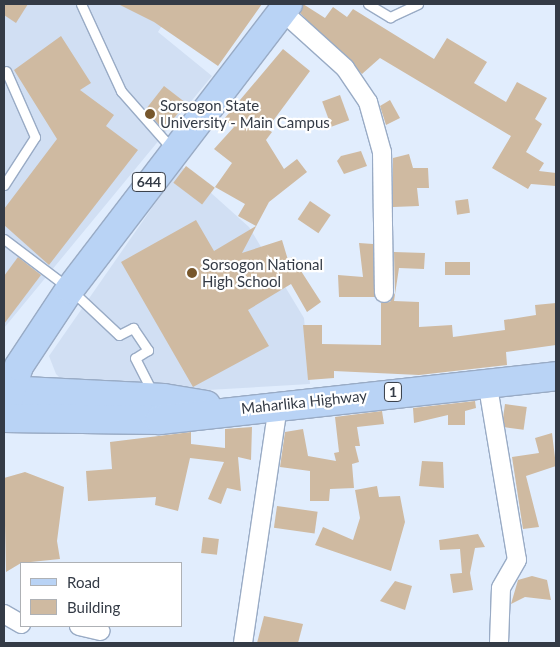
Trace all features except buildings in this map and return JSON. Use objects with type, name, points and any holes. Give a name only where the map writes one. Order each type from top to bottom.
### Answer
[{"type":"main road","name":"644","points":[[9,387],[70,289],[173,150],[285,7]]},
{"type":"main road","name":"Maharlika Highway","points":[[4,418],[160,420],[230,409],[278,406],[487,381],[556,376]]},
{"type":"main road","name":"Maharlika Highway","points":[[9,387],[156,398],[230,409]]},
{"type":"street","points":[[285,7],[345,68],[368,102],[382,152],[384,293]]},
{"type":"street","points":[[487,381],[517,560],[502,588],[499,643]]},
{"type":"street","points":[[243,643],[278,406]]},
{"type":"street","points":[[4,614],[20,623]]},
{"type":"street","points":[[83,627],[100,631]]},
{"type":"lane","points":[[81,4],[122,91],[173,150]]},
{"type":"lane","points":[[368,4],[390,18],[418,4]]},
{"type":"lane","points":[[4,185],[35,137],[6,70]]},
{"type":"lane","points":[[4,239],[70,289],[119,335],[133,328],[148,350],[135,358],[156,398]]},
{"type":"shaded area","points":[[4,4],[175,4],[158,32],[212,76],[4,328]]},
{"type":"shaded area","name":"Sorsogon National High School","points":[[181,166],[249,227],[304,318],[310,384],[190,391],[66,384],[56,374],[49,356]]},
{"type":"place","name":"Sorsogon State University - Main Campus","points":[[150,114]]},
{"type":"place","name":"Sorsogon National High School","points":[[192,273]]}]
